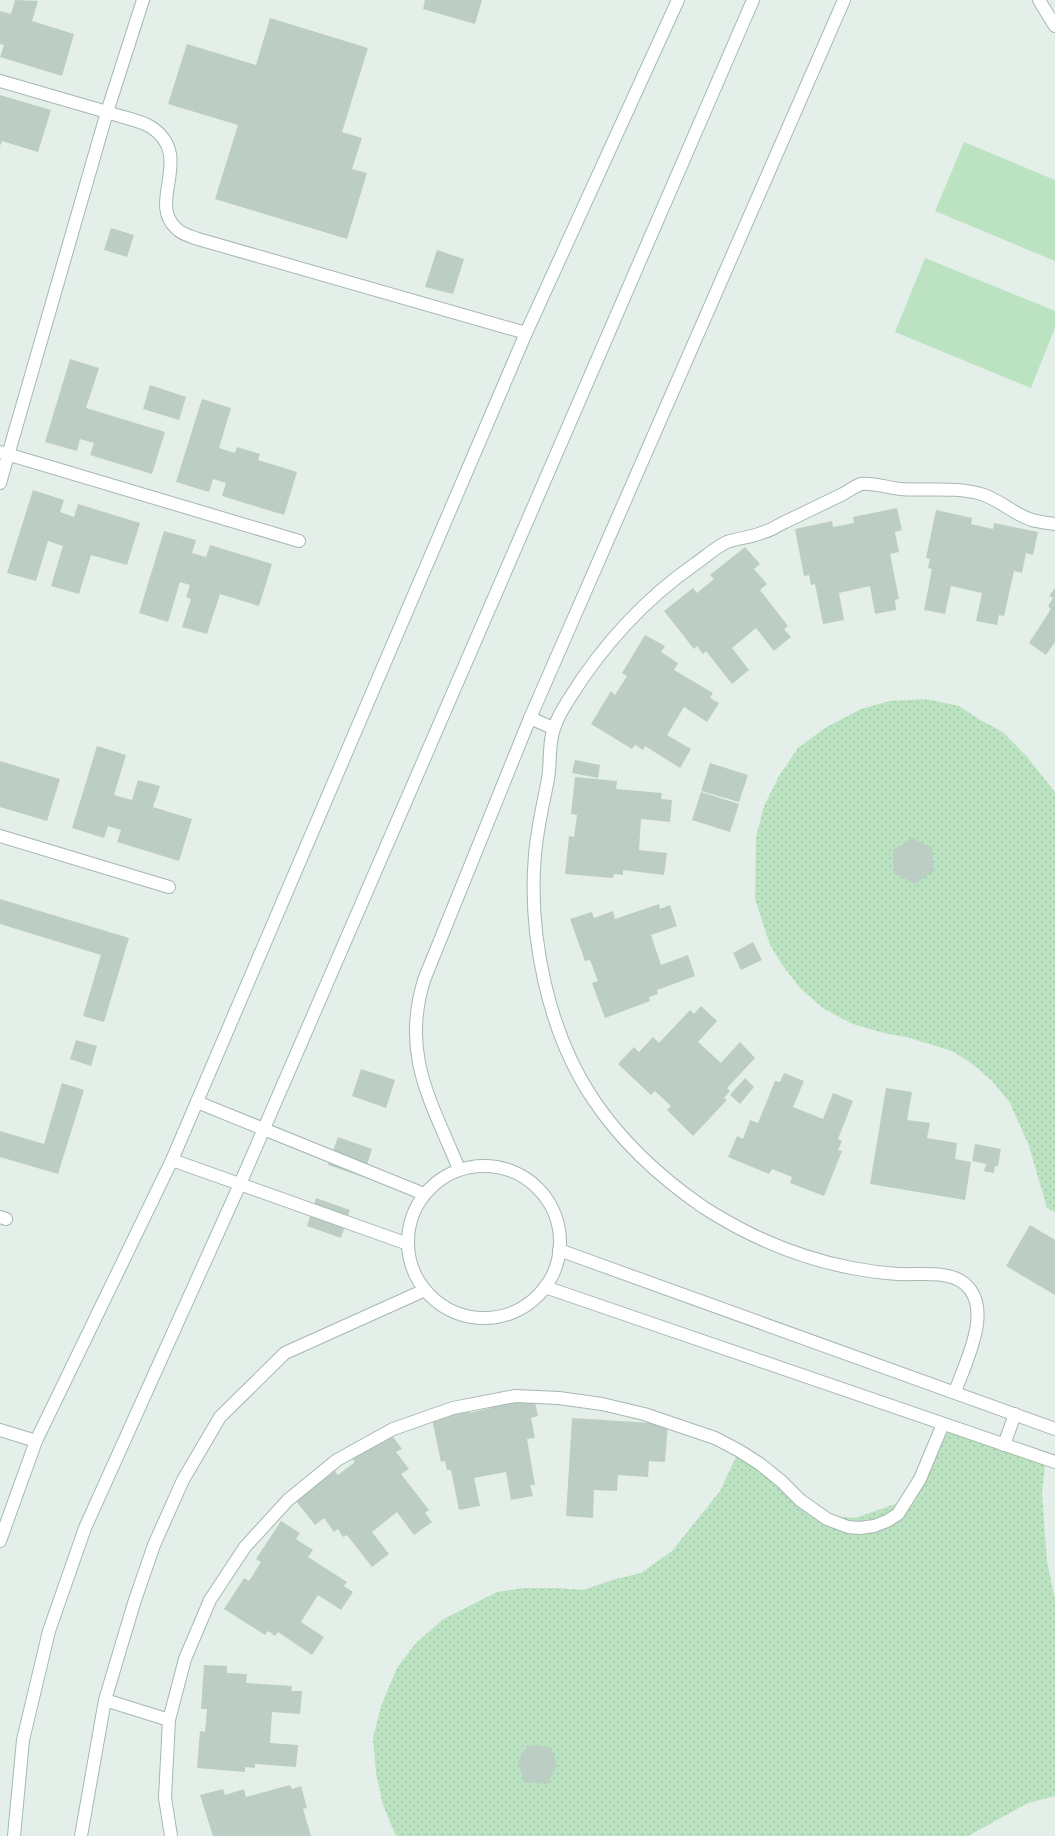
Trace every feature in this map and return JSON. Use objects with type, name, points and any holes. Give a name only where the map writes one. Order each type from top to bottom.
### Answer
[{"type":"street","points":[[0,483],[4,453],[107,112],[143,0]]},
{"type":"street","points":[[0,1541],[36,1442],[172,1160],[526,333],[678,0]]},
{"type":"street","points":[[14,1836],[23,1740],[49,1631],[85,1528],[240,1184],[753,0]]},
{"type":"street","points":[[459,1169],[421,1076],[417,1058],[415,1018],[418,999],[424,980],[530,718],[844,0]]},
{"type":"street","points":[[1039,0],[1055,26]]},
{"type":"street","points":[[0,81],[150,126],[166,143],[170,154],[171,166],[166,206],[170,219],[175,228],[184,234],[526,333]]},
{"type":"street","points":[[4,453],[299,541]]},
{"type":"street","points":[[955,1392],[979,1317],[978,1303],[972,1292],[965,1284],[956,1278],[945,1275],[893,1273],[852,1268],[812,1258],[773,1244],[737,1227],[703,1207],[642,1158],[615,1128],[592,1098],[572,1060],[556,1020],[544,979],[536,937],[533,896],[539,816],[548,777],[553,728],[584,677],[616,636],[643,606],[680,575],[725,543],[764,532],[863,484],[899,489],[952,490],[983,495],[1031,520],[1055,524]]},
{"type":"street","points":[[530,718],[553,728]]},
{"type":"street","points":[[0,836],[169,887]]},
{"type":"street","points":[[196,1102],[424,1194]]},
{"type":"street","points":[[172,1160],[408,1244]]},
{"type":"street","points":[[481,1165],[502,1167],[522,1176],[540,1189],[552,1207],[559,1228],[559,1250],[554,1270],[545,1288],[528,1304],[508,1314],[485,1318],[462,1315],[442,1306],[424,1290],[410,1261],[408,1244],[411,1220],[415,1210],[424,1194],[446,1175],[459,1169],[481,1165]]},
{"type":"street","points":[[559,1250],[1055,1429]]},
{"type":"street","points":[[545,1288],[1055,1462]]},
{"type":"street","points":[[80,1836],[105,1700],[134,1603],[154,1545],[183,1480],[220,1417],[285,1353],[424,1290]]},
{"type":"street","points":[[171,1836],[165,1798],[169,1720],[185,1659],[210,1600],[245,1547],[288,1500],[337,1460],[393,1429],[453,1408],[515,1396],[559,1398],[602,1404],[644,1414],[715,1438],[760,1464],[781,1481],[800,1500],[827,1518],[848,1527],[860,1528],[874,1526],[887,1521],[898,1514],[920,1478],[943,1424]]},
{"type":"street","points":[[1004,1445],[1015,1414]]},
{"type":"street","points":[[0,1430],[36,1442]]},
{"type":"street","points":[[105,1700],[169,1720]]},
{"type":"green space","points":[[964,142],[1055,180],[1055,261],[935,211]]},
{"type":"green space","points":[[925,258],[1055,311],[1055,328],[1031,388],[895,332]]},
{"type":"green space","points":[[926,699],[959,706],[982,721],[1003,732],[1028,758],[1055,792],[1055,1212],[1047,1208],[1029,1146],[1010,1103],[992,1081],[974,1065],[952,1051],[910,1038],[884,1033],[853,1024],[824,1009],[801,989],[783,966],[770,945],[755,899],[756,837],[764,806],[779,776],[798,748],[825,728],[861,709],[890,701]]},
{"type":"green space","points":[[954,1422],[1046,1457],[1042,1493],[1047,1561],[1055,1599],[1055,1796],[1028,1803],[968,1836],[397,1836],[395,1834],[383,1805],[376,1773],[373,1738],[381,1706],[397,1668],[415,1644],[442,1620],[497,1592],[523,1588],[583,1590],[612,1580],[641,1573],[672,1551],[720,1491],[736,1457],[744,1450],[829,1516],[855,1518],[901,1502],[923,1475]]},
{"type":"building","points":[[15,0],[38,1],[32,21],[74,34],[62,76],[0,57],[4,45],[0,44],[0,11],[11,14]]},
{"type":"building","points":[[425,0],[482,0],[475,24],[423,9]]},
{"type":"building","points":[[270,18],[368,48],[342,132],[362,138],[352,169],[367,173],[347,239],[215,199],[238,125],[168,104],[187,44],[256,65]]},
{"type":"building","points":[[0,95],[51,110],[38,152],[2,141],[0,146]]},
{"type":"building","points":[[111,228],[134,235],[127,257],[104,250]]},
{"type":"building","points":[[437,250],[464,259],[453,294],[425,287]]},
{"type":"building","points":[[70,359],[99,368],[86,408],[165,432],[152,474],[90,455],[94,443],[80,439],[77,451],[45,442]]},
{"type":"building","points":[[150,385],[186,397],[179,420],[143,409]]},
{"type":"building","points":[[202,399],[231,408],[219,448],[235,453],[237,447],[260,454],[258,460],[297,472],[284,515],[222,496],[226,483],[213,479],[209,492],[176,482]]},
{"type":"building","points":[[33,490],[64,500],[60,512],[74,517],[78,504],[140,523],[127,565],[91,555],[79,594],[51,586],[63,546],[48,541],[36,581],[7,573]]},
{"type":"building","points":[[897,508],[902,530],[895,532],[899,552],[890,554],[899,599],[895,600],[896,610],[875,614],[870,586],[839,593],[844,620],[823,624],[815,584],[811,585],[809,575],[804,576],[795,529],[832,521],[833,527],[854,523],[853,517]]},
{"type":"building","points":[[936,510],[972,518],[971,524],[993,529],[994,523],[1038,532],[1033,555],[1026,553],[1022,573],[1014,571],[1004,616],[999,615],[997,625],[976,621],[982,593],[951,586],[945,614],[924,610],[932,569],[928,568],[930,559],[926,558]]},
{"type":"building","points":[[164,531],[196,540],[192,553],[206,557],[210,545],[272,564],[259,606],[220,594],[207,634],[182,627],[191,599],[186,597],[190,585],[180,582],[168,622],[139,613]]},
{"type":"building","points":[[745,547],[760,564],[754,569],[767,584],[760,590],[788,626],[784,629],[791,637],[774,651],[756,628],[732,648],[749,670],[732,684],[706,651],[703,654],[697,646],[694,649],[664,611],[693,588],[697,593],[714,579],[710,575]]},
{"type":"building","points":[[1055,588],[1055,642],[1046,655],[1029,643],[1051,609],[1048,606],[1053,598],[1049,596]]},
{"type":"building","points":[[645,635],[665,646],[661,652],[678,663],[674,670],[713,693],[710,698],[719,703],[707,722],[684,707],[667,735],[691,749],[680,768],[645,746],[643,750],[635,745],[632,749],[591,724],[611,691],[615,695],[627,676],[622,673]]},
{"type":"building","points":[[97,746],[126,755],[114,795],[132,800],[138,780],[160,786],[153,807],[192,819],[179,861],[117,842],[121,830],[108,826],[104,838],[72,828]]},
{"type":"building","points":[[575,760],[600,765],[598,778],[572,773]]},
{"type":"building","points":[[0,761],[60,779],[47,821],[0,807]]},
{"type":"building","points":[[710,763],[748,775],[739,802],[701,791]]},
{"type":"building","points":[[575,777],[617,781],[616,789],[662,793],[661,799],[672,800],[670,822],[641,819],[639,850],[667,853],[664,875],[623,870],[623,875],[614,874],[613,878],[565,874],[569,836],[574,837],[577,815],[571,814]]},
{"type":"building","points":[[701,792],[739,804],[730,832],[692,820]]},
{"type":"building","points":[[912,838],[932,848],[934,871],[915,884],[894,873],[893,850]]},
{"type":"building","points":[[0,899],[129,938],[104,1022],[83,1016],[101,955],[0,924]]},
{"type":"building","points":[[659,904],[660,909],[670,905],[677,926],[651,935],[661,965],[688,955],[695,976],[657,990],[658,994],[649,997],[650,1001],[605,1018],[592,983],[598,981],[590,960],[585,961],[570,919],[592,912],[594,918],[613,911],[615,919]]},
{"type":"building","points":[[753,942],[762,960],[741,970],[733,953]]},
{"type":"building","points":[[701,1006],[717,1021],[698,1042],[721,1063],[740,1042],[755,1058],[727,1088],[730,1091],[724,1098],[727,1100],[693,1136],[667,1110],[671,1106],[655,1091],[651,1095],[618,1064],[634,1047],[639,1052],[653,1037],[659,1043],[690,1010],[694,1014]]},
{"type":"building","points":[[76,1040],[97,1046],[91,1066],[70,1059]]},
{"type":"building","points":[[361,1069],[395,1080],[386,1108],[352,1096]]},
{"type":"building","points":[[784,1073],[804,1081],[793,1107],[823,1119],[833,1093],[853,1101],[838,1139],[842,1141],[838,1150],[842,1151],[824,1196],[790,1183],[792,1177],[772,1169],[769,1174],[728,1157],[737,1136],[743,1139],[750,1120],[758,1123],[775,1081],[780,1082]]},
{"type":"building","points":[[745,1078],[754,1087],[740,1104],[730,1095]]},
{"type":"building","points":[[62,1083],[84,1090],[58,1174],[0,1157],[0,1131],[44,1144]]},
{"type":"building","points":[[886,1088],[912,1092],[907,1120],[930,1123],[927,1138],[957,1143],[955,1159],[971,1162],[965,1200],[870,1184]]},
{"type":"building","points":[[338,1137],[372,1149],[363,1177],[328,1165]]},
{"type":"building","points":[[975,1144],[1001,1149],[998,1166],[995,1166],[994,1173],[984,1171],[986,1164],[972,1161]]},
{"type":"building","points":[[316,1198],[350,1210],[341,1238],[307,1226]]},
{"type":"building","points":[[1030,1225],[1055,1240],[1055,1295],[1006,1266]]},
{"type":"building","points":[[533,1394],[538,1416],[531,1418],[535,1438],[527,1439],[535,1485],[530,1485],[533,1496],[511,1500],[506,1472],[474,1478],[480,1506],[459,1510],[451,1470],[447,1470],[445,1461],[441,1462],[431,1414],[468,1407],[469,1413],[491,1408],[489,1403]]},
{"type":"building","points":[[572,1418],[668,1424],[665,1462],[649,1461],[648,1477],[618,1475],[617,1491],[594,1490],[593,1518],[566,1516]]},
{"type":"building","points":[[388,1430],[402,1449],[396,1452],[409,1469],[401,1474],[429,1510],[425,1513],[432,1522],[414,1535],[397,1512],[372,1532],[389,1554],[372,1567],[347,1535],[343,1537],[338,1529],[334,1532],[324,1518],[315,1525],[296,1501],[335,1471],[338,1475],[355,1462],[352,1458]]},
{"type":"building","points":[[281,1521],[300,1533],[296,1539],[313,1550],[308,1557],[347,1582],[344,1586],[353,1592],[341,1610],[318,1595],[301,1622],[324,1637],[312,1655],[278,1632],[275,1636],[268,1631],[265,1635],[224,1609],[244,1578],[249,1581],[261,1562],[256,1559]]},
{"type":"building","points":[[204,1665],[227,1666],[227,1673],[247,1674],[246,1683],[292,1686],[291,1691],[302,1691],[300,1714],[272,1712],[270,1743],[298,1745],[296,1767],[255,1764],[255,1768],[245,1767],[245,1772],[197,1768],[200,1731],[205,1732],[207,1709],[201,1709]]},
{"type":"building","points":[[527,1745],[551,1747],[557,1766],[547,1784],[524,1782],[518,1762]]},
{"type":"building","points":[[290,1785],[292,1789],[301,1786],[307,1808],[303,1809],[311,1836],[213,1836],[200,1795],[223,1789],[225,1795],[244,1789],[246,1797]]}]
